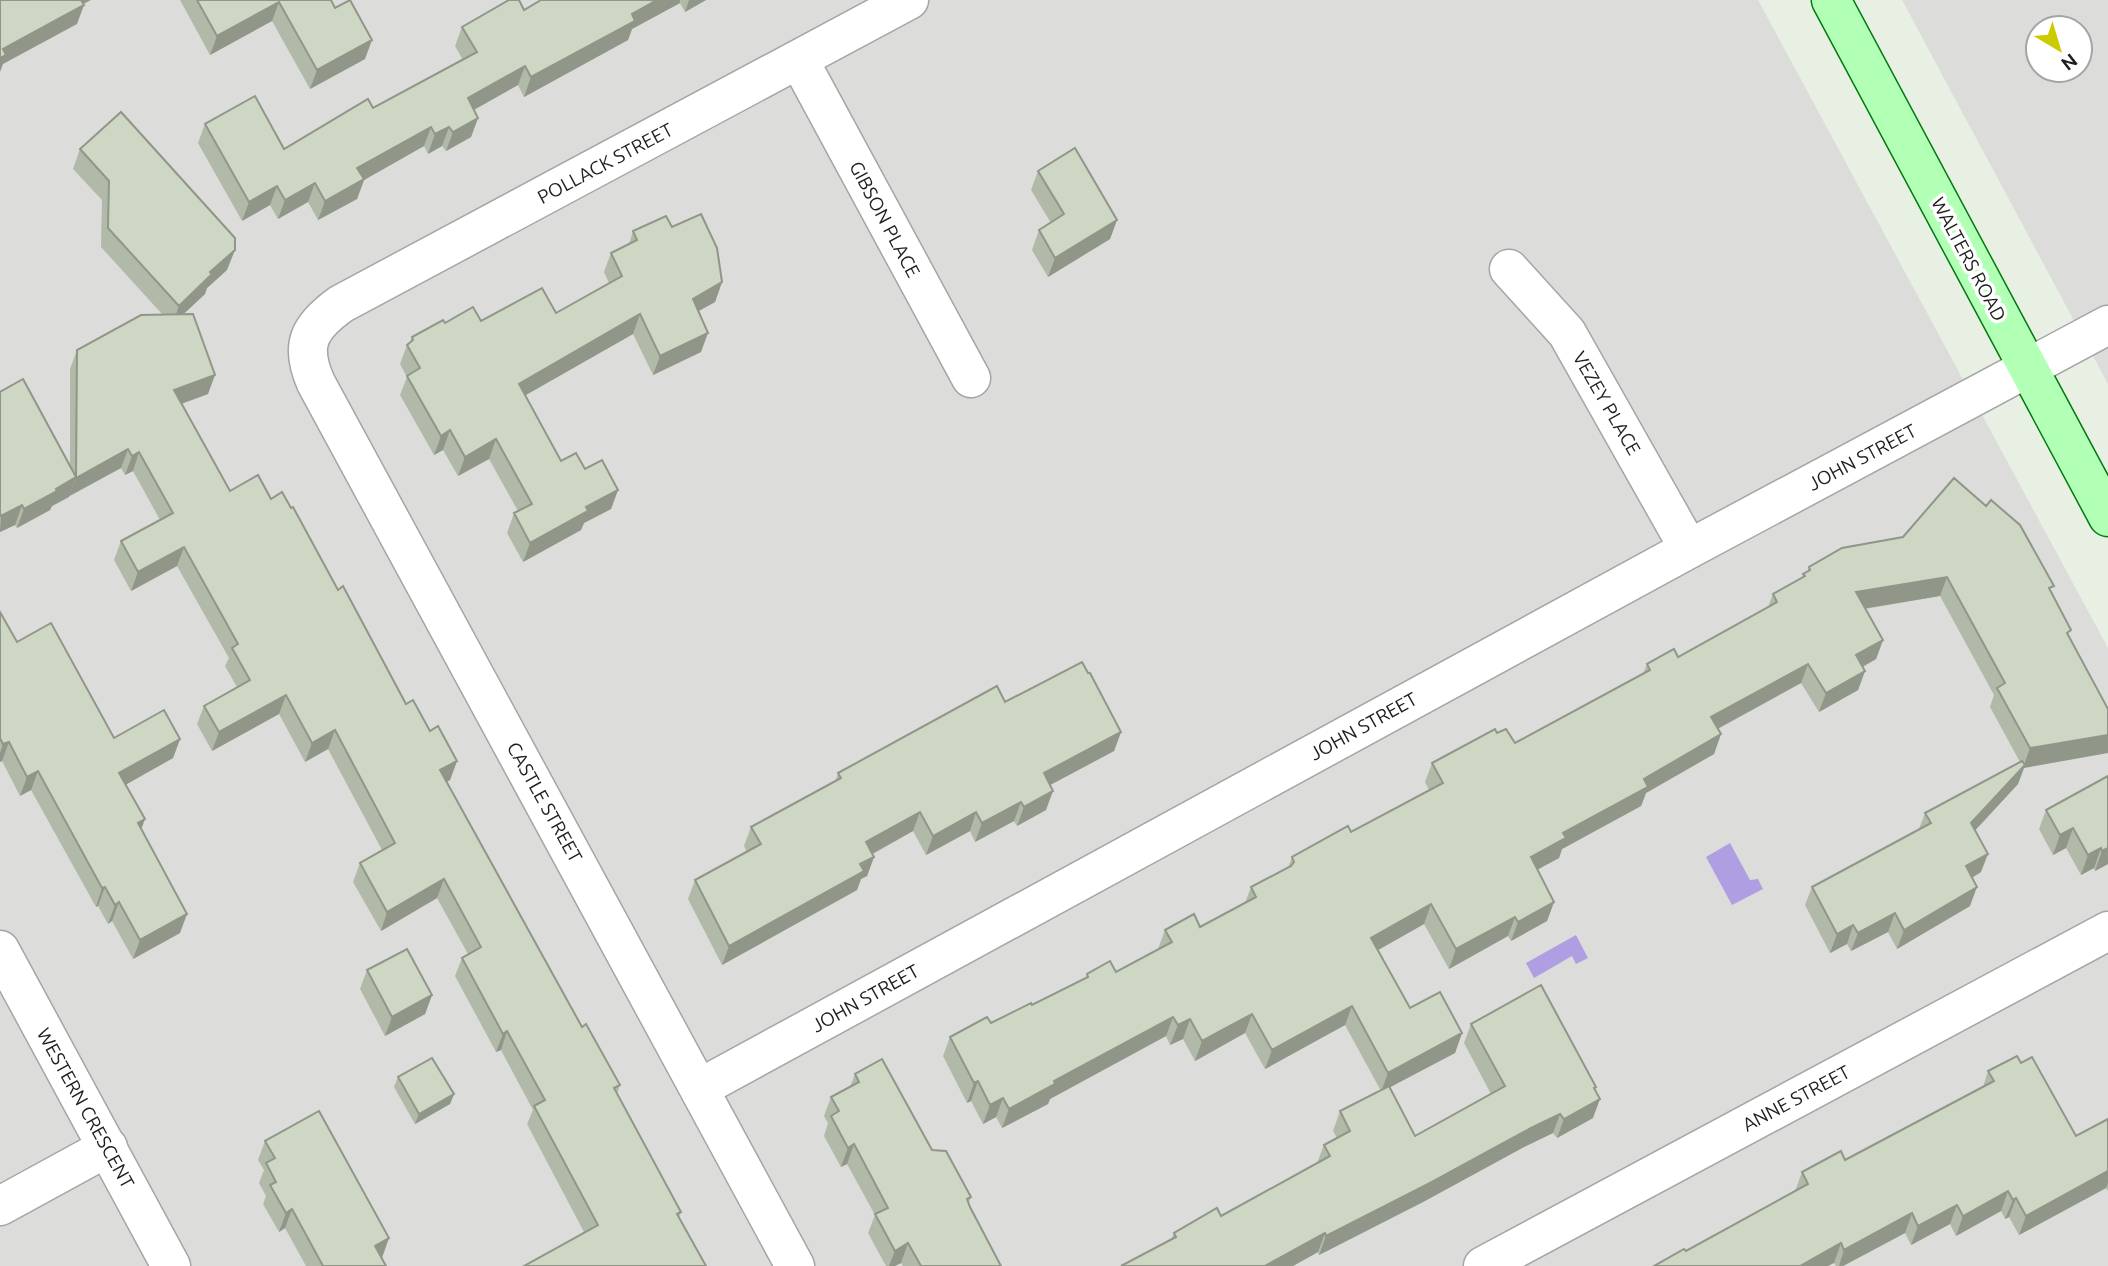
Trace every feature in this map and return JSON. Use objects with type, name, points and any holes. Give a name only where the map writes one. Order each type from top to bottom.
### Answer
[{"type":"main road","name":"WALTERS ROAD","points":[[1831,0],[2108,517]]},
{"type":"street","name":"POLLACK STREET","points":[[310,336],[326,316],[341,304],[909,0]]},
{"type":"street","name":"GIBSON PLACE","points":[[799,60],[971,379]]},
{"type":"street","name":"VEZEY PLACE","points":[[1509,269],[1567,333],[1689,549]]},
{"type":"street","name":"JOHN STREET","points":[[701,1088],[1689,549],[2108,325]]},
{"type":"street","name":"CASTLE STREET","points":[[310,336],[307,349],[309,366],[316,383],[796,1266]]},
{"type":"street","name":"ANNE STREET","points":[[1483,1266],[2108,931]]},
{"type":"street","name":"WESTERN CRESCENT","points":[[0,950],[171,1266]]},
{"type":"street","points":[[0,1206],[108,1147]]},
{"type":"shaded area","points":[[0,0],[1758,0],[2108,648],[2108,1266],[0,1266]]},
{"type":"shaded area","points":[[1902,0],[2108,0],[2108,384]]},
{"type":"shaded area","points":[[1730,843],[1750,880],[1758,879],[1763,889],[1732,905],[1706,857]]},
{"type":"shaded area","points":[[1576,935],[1588,958],[1576,964],[1572,956],[1534,978],[1526,963]]},
{"type":"building","points":[[0,0],[81,0],[84,5],[3,49],[6,55],[0,58]]},
{"type":"building","points":[[197,0],[331,0],[335,8],[350,0],[372,40],[317,70],[279,2],[217,36]]},
{"type":"building","points":[[509,0],[519,0],[524,10],[541,0],[657,0],[632,14],[635,21],[531,77],[525,66],[468,98],[478,118],[453,132],[449,127],[435,134],[431,127],[357,168],[364,179],[325,201],[315,183],[285,200],[277,186],[249,202],[205,124],[255,96],[284,149],[368,99],[373,108],[477,52],[462,27]]},
{"type":"building","points":[[121,112],[235,238],[235,250],[210,272],[212,274],[179,306],[108,228],[109,181],[80,149]]},
{"type":"building","points":[[1075,148],[1117,220],[1055,258],[1039,230],[1064,214],[1038,171]]},
{"type":"building","points":[[701,214],[717,248],[722,282],[693,299],[708,333],[660,356],[640,314],[519,384],[561,461],[576,453],[585,469],[602,460],[618,490],[586,507],[588,511],[530,543],[514,513],[532,504],[496,439],[465,457],[450,430],[441,436],[407,376],[420,368],[407,345],[413,340],[412,337],[473,307],[481,321],[542,288],[556,313],[622,276],[611,253],[637,240],[633,231],[666,216],[672,227]]},
{"type":"building","points":[[193,314],[215,375],[174,390],[230,491],[258,475],[271,499],[282,492],[291,508],[293,507],[338,590],[343,586],[406,704],[413,700],[430,731],[438,726],[457,761],[440,770],[582,1027],[586,1024],[620,1085],[614,1088],[681,1212],[677,1214],[706,1266],[524,1266],[598,1225],[534,1106],[545,1100],[507,1031],[503,1034],[462,958],[481,947],[444,879],[387,912],[360,863],[395,843],[335,730],[312,743],[286,695],[219,732],[204,706],[250,680],[232,648],[238,644],[184,547],[138,572],[121,541],[173,513],[139,452],[132,456],[128,449],[76,478],[77,350],[141,315]]},
{"type":"building","points":[[23,379],[76,477],[24,509],[22,505],[1,516],[0,392]]},
{"type":"building","points":[[1954,478],[1986,506],[1991,500],[2020,525],[2054,586],[2049,588],[2071,630],[2067,633],[2108,709],[2108,735],[2030,748],[1997,688],[2005,683],[1947,577],[1856,592],[1883,640],[1856,655],[1865,671],[1826,693],[1808,664],[1711,717],[1721,734],[1644,779],[1648,787],[1563,833],[1566,838],[1531,857],[1554,902],[1518,922],[1515,917],[1456,949],[1431,904],[1371,938],[1410,1008],[1440,992],[1462,1033],[1388,1073],[1352,1006],[1272,1050],[1252,1014],[1202,1041],[1190,1019],[1178,1025],[1173,1017],[1054,1081],[1055,1084],[1009,1109],[1003,1098],[990,1105],[978,1081],[974,1083],[950,1037],[987,1017],[991,1023],[1031,1003],[1032,1005],[1088,977],[1087,974],[1110,961],[1116,972],[1172,942],[1165,930],[1194,914],[1200,927],[1256,897],[1251,887],[1291,866],[1294,862],[1292,857],[1348,826],[1351,832],[1443,783],[1432,763],[1495,729],[1497,733],[1506,729],[1515,743],[1650,670],[1647,664],[1674,649],[1678,657],[1777,602],[1773,594],[1805,576],[1803,574],[1810,570],[1809,567],[1842,548],[1903,537]]},
{"type":"building","points":[[0,612],[17,642],[51,623],[114,738],[164,710],[180,739],[119,773],[145,819],[138,823],[187,914],[140,940],[119,902],[115,905],[105,887],[102,888],[38,771],[27,777],[9,742],[3,744],[0,738]]},
{"type":"building","points":[[1082,662],[1121,732],[1044,773],[1053,791],[1024,807],[1021,802],[982,823],[976,812],[933,836],[920,812],[866,842],[874,857],[860,864],[864,871],[729,946],[695,880],[761,844],[751,827],[841,778],[838,773],[997,686],[1005,702]]},
{"type":"building","points":[[2022,761],[2025,765],[1971,823],[1988,854],[1966,866],[1977,887],[1904,930],[1895,913],[1858,933],[1853,925],[1837,934],[1812,887],[1931,823],[1925,813]]},
{"type":"building","points":[[2108,776],[2108,848],[2102,851],[2101,848],[2088,855],[2073,828],[2060,835],[2046,810]]},
{"type":"building","points":[[407,949],[432,995],[392,1017],[367,970]]},
{"type":"building","points":[[1541,985],[1600,1099],[1564,1119],[1560,1114],[1531,1128],[1430,1183],[1326,1236],[1325,1233],[1265,1266],[1121,1266],[1176,1237],[1174,1233],[1217,1208],[1221,1216],[1330,1156],[1324,1145],[1350,1131],[1340,1111],[1389,1086],[1415,1136],[1505,1086],[1471,1024]]},
{"type":"building","points":[[2017,1056],[2021,1063],[2032,1057],[2076,1136],[2108,1119],[2108,1171],[2026,1216],[2016,1198],[2013,1200],[2008,1191],[1963,1216],[1957,1205],[1918,1226],[1912,1213],[1844,1250],[1841,1243],[1800,1266],[1654,1266],[1808,1184],[1802,1172],[1841,1151],[1845,1160],[1994,1081],[1988,1071]]},
{"type":"building","points":[[432,1058],[454,1094],[419,1114],[398,1077]]},
{"type":"building","points":[[882,1059],[932,1150],[946,1151],[971,1197],[967,1199],[970,1207],[1001,1266],[921,1266],[908,1243],[895,1251],[875,1214],[888,1208],[854,1144],[848,1148],[831,1116],[839,1111],[831,1097],[859,1082],[855,1074]]},
{"type":"building","points":[[319,1111],[389,1238],[375,1246],[386,1266],[323,1266],[292,1209],[286,1213],[270,1185],[276,1182],[266,1163],[275,1158],[265,1141]]}]
